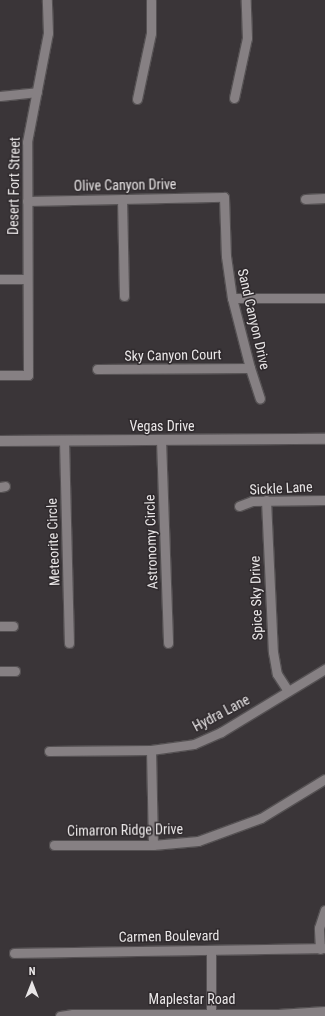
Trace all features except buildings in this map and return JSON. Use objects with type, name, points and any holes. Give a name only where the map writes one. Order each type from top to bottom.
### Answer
[{"type":"main road","name":"Vegas Drive","points":[[0,441],[325,439]]},
{"type":"street","name":"Desert Fort Street","points":[[0,375],[28,375],[27,142],[48,34],[47,0]]},
{"type":"street","points":[[137,99],[151,33],[151,0]]},
{"type":"street","points":[[234,98],[246,38],[246,0]]},
{"type":"street","points":[[0,96],[36,92]]},
{"type":"street","name":"Olive Canyon Drive","points":[[27,201],[224,197]]},
{"type":"street","name":"Sand Canyon Drive","points":[[224,197],[226,256],[232,298],[250,368],[260,398]]},
{"type":"street","points":[[306,199],[325,198]]},
{"type":"street","points":[[122,199],[124,296]]},
{"type":"street","points":[[0,279],[27,279]]},
{"type":"street","points":[[232,298],[325,298]]},
{"type":"street","name":"Sky Canyon Court","points":[[97,369],[250,368]]},
{"type":"street","name":"Meteorite Circle","points":[[64,440],[69,643]]},
{"type":"street","name":"Astronomy Circle","points":[[161,440],[168,643]]},
{"type":"street","name":"Sickle Lane","points":[[239,506],[252,501],[266,500],[325,500]]},
{"type":"street","name":"Spice Sky Drive","points":[[266,500],[273,652],[277,674],[288,691]]},
{"type":"street","points":[[0,626],[14,626]]},
{"type":"street","name":"Hydra Lane","points":[[49,750],[151,750],[194,744],[221,732],[325,669]]},
{"type":"street","points":[[0,671],[15,671]]},
{"type":"street","points":[[151,750],[153,845]]},
{"type":"street","name":"Cimarron Ridge Drive","points":[[54,845],[153,845],[198,841],[221,834],[261,818],[325,779]]},
{"type":"street","points":[[323,948],[319,928],[325,910]]},
{"type":"street","name":"Carmen Boulevard","points":[[14,953],[323,948]]},
{"type":"street","points":[[211,950],[211,1014]]},
{"type":"street","name":"Maplestar Road","points":[[60,1016],[73,1014],[211,1014],[325,1011]]}]
